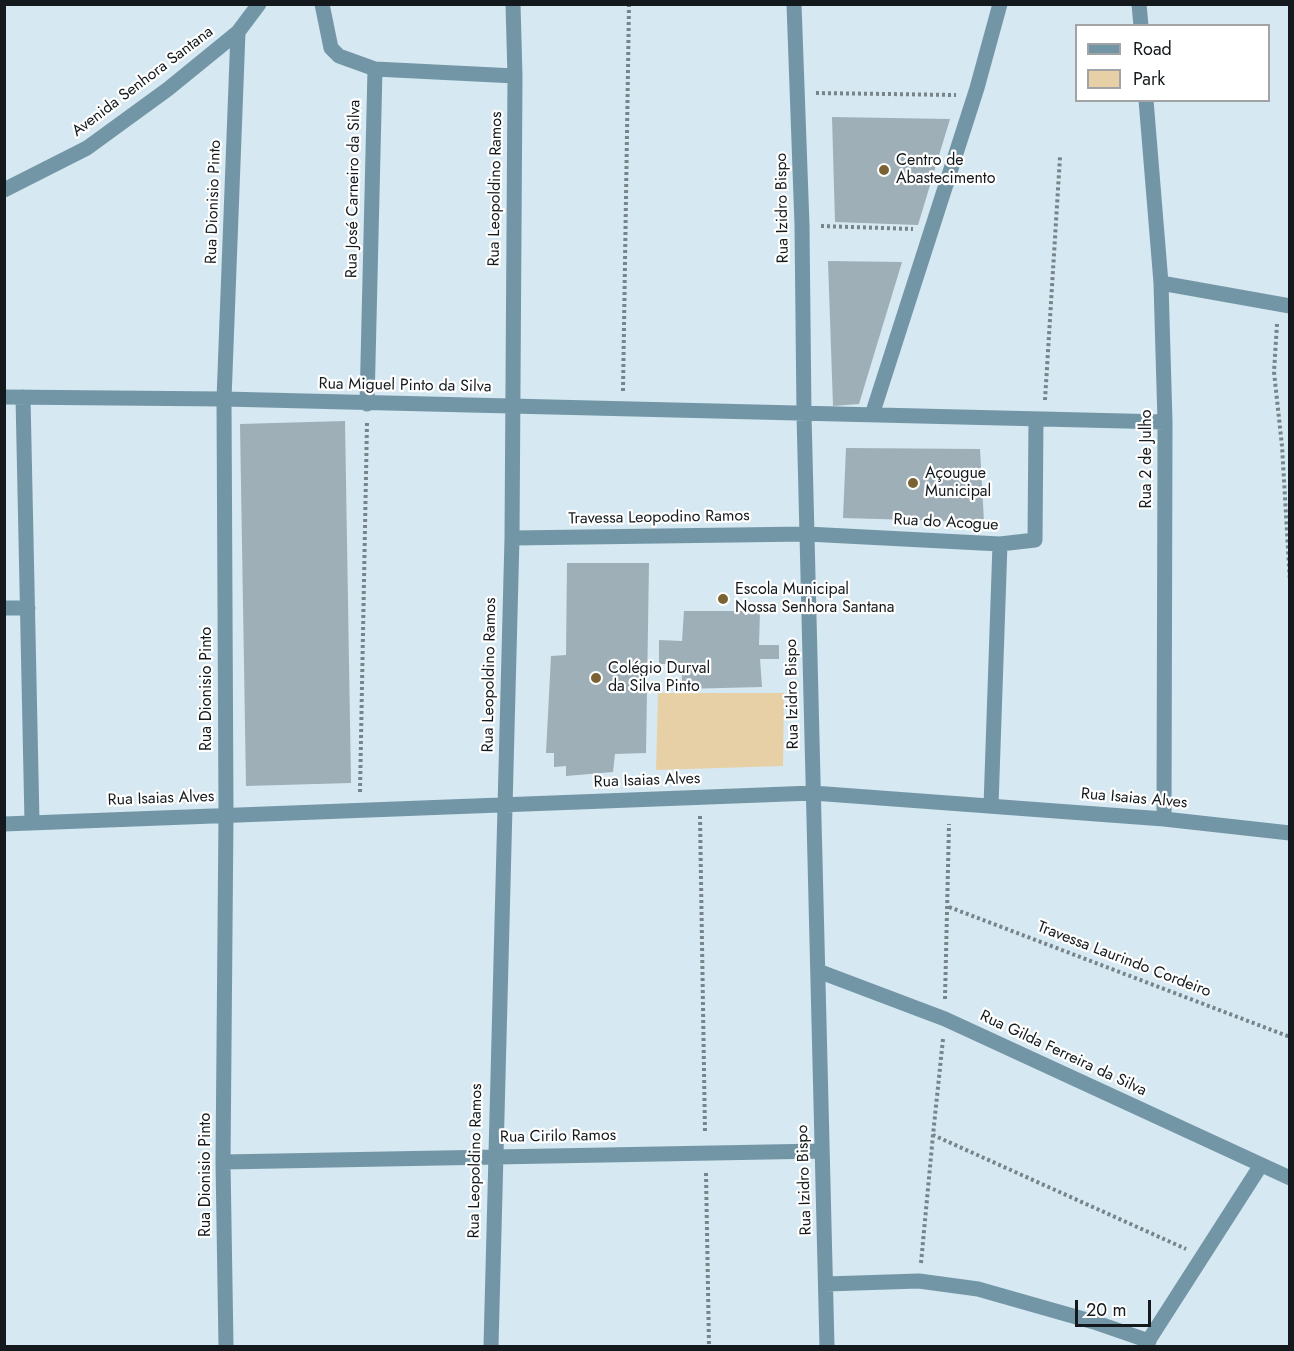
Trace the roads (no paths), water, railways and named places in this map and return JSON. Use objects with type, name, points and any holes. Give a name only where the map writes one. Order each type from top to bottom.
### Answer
[{"type":"street","name":"Avenida Senhora Santana","points":[[4,190],[87,148],[168,89],[238,32],[259,4]]},
{"type":"street","points":[[322,4],[331,48],[339,56],[375,69],[515,76]]},
{"type":"street","name":"Rua Leopoldino Ramos","points":[[491,1347],[494,1156],[512,538],[515,76],[513,4]]},
{"type":"street","name":"Rua Izidro Bispo","points":[[795,4],[827,1347]]},
{"type":"street","points":[[872,415],[975,95],[1000,4]]},
{"type":"street","points":[[1139,4],[1141,24]]},
{"type":"street","name":"Rua Dionisio Pinto","points":[[226,1347],[223,1162],[226,814],[224,399],[238,32]]},
{"type":"street","name":"Rua José Carneiro da Silva","points":[[367,404],[375,69]]},
{"type":"street","name":"Rua 2 de Julho","points":[[1146,102],[1161,283],[1165,422],[1164,819]]},
{"type":"street","points":[[1161,283],[1284,305]]},
{"type":"street","name":"Rua Miguel Pinto da Silva","points":[[4,397],[224,399],[804,414]]},
{"type":"street","points":[[23,397],[32,822]]},
{"type":"street","points":[[804,414],[1165,422]]},
{"type":"street","name":"Rua do Acogue","points":[[807,534],[1000,544],[1035,540],[1040,419]]},
{"type":"street","name":"Travessa Leopodino Ramos","points":[[512,538],[807,534]]},
{"type":"street","points":[[991,806],[1000,544]]},
{"type":"street","points":[[4,608],[28,608]]},
{"type":"street","name":"Rua Isaias Alves","points":[[4,824],[813,793],[1164,819],[1290,832]]},
{"type":"street","name":"Rua Gilda Ferreira da Silva","points":[[818,971],[945,1019],[1290,1178]]},
{"type":"street","name":"Rua Cirilo Ramos","points":[[223,1162],[822,1150]]},
{"type":"street","points":[[826,1284],[919,1281],[978,1289],[1094,1322],[1147,1344],[1262,1165]]},
{"type":"place","name":"Centro de Abastecimento","points":[[884,170]]},
{"type":"place","name":"Açougue Municipal","points":[[913,483]]},
{"type":"place","name":"Escola Municipal Nossa Senhora Santana","points":[[723,599]]},
{"type":"place","name":"Colégio Durval da Silva Pinto","points":[[596,678]]}]
